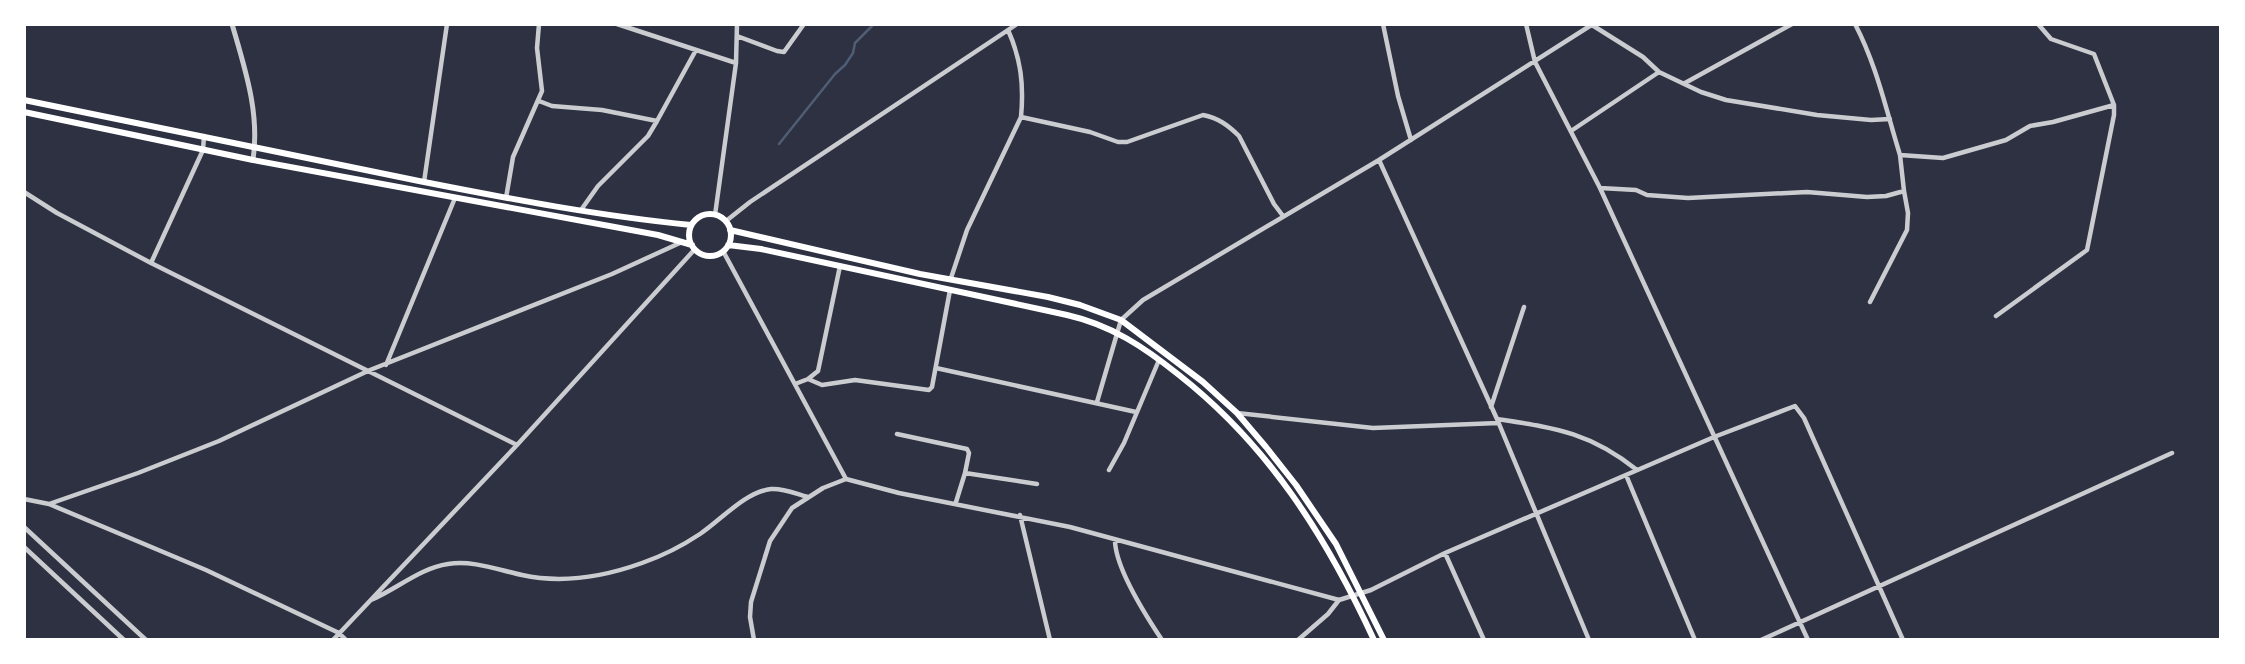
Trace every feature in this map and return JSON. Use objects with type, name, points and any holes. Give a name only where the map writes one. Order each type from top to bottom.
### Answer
[{"type":"main road","points":[[24,100],[506,198],[659,223],[691,225]]},
{"type":"main road","points":[[24,112],[253,160],[683,241],[709,256],[723,251],[728,245],[730,230],[726,221],[715,215],[702,216],[691,225],[689,235],[694,247]]},
{"type":"main road","points":[[431,194],[433,184]]},
{"type":"main road","points":[[730,230],[920,274],[1048,297],[1121,320],[1176,360],[1237,413],[1302,495],[1336,544],[1384,639]]},
{"type":"main road","points":[[728,245],[840,265],[1086,319],[1117,331],[1160,359],[1247,436],[1310,521],[1354,595],[1374,639]]},
{"type":"street","points":[[232,24],[254,101],[253,160]]},
{"type":"street","points":[[424,182],[447,24]]},
{"type":"street","points":[[506,198],[513,157],[542,91],[537,48],[539,24]]},
{"type":"street","points":[[617,24],[736,63]]},
{"type":"street","points":[[715,215],[736,63],[737,24]]},
{"type":"street","points":[[737,36],[784,52],[804,24]]},
{"type":"street","points":[[726,221],[750,202],[1017,24]]},
{"type":"street","points":[[1383,24],[1398,96],[1411,140]]},
{"type":"street","points":[[1526,24],[1535,62],[1600,188],[1808,639]]},
{"type":"street","points":[[1684,83],[1792,24]]},
{"type":"street","points":[[1855,24],[1869,52],[1890,119],[1900,155],[1909,213],[1906,230],[1870,302]]},
{"type":"street","points":[[1996,316],[2087,250],[2114,115],[2114,105],[2094,54],[2051,39],[2038,24]]},
{"type":"street","points":[[1097,402],[1121,320],[1143,300],[1380,160],[1593,25],[1643,57],[1659,72],[1726,100],[1817,115],[1890,119]]},
{"type":"street","points":[[951,278],[967,230],[1021,117],[1021,64],[1008,30]]},
{"type":"street","points":[[580,211],[598,186],[648,136],[696,50]]},
{"type":"street","points":[[1571,131],[1659,72]]},
{"type":"street","points":[[539,101],[552,106],[602,110],[657,121]]},
{"type":"street","points":[[1900,155],[1943,158],[2006,140],[2030,126],[2114,105]]},
{"type":"street","points":[[1021,117],[1090,132],[1118,142],[1127,142],[1191,118],[1203,115],[1212,117],[1239,135],[1283,216]]},
{"type":"street","points":[[151,263],[203,150],[204,136]]},
{"type":"street","points":[[1380,160],[1497,421],[1589,639]]},
{"type":"street","points":[[1600,188],[1688,198],[1807,192],[1875,197],[1904,191]]},
{"type":"street","points":[[24,192],[58,214],[151,263],[517,445]]},
{"type":"street","points":[[386,365],[455,198]]},
{"type":"street","points":[[49,504],[138,473],[219,440],[370,370],[612,274],[683,241]]},
{"type":"street","points":[[333,639],[517,445],[694,247]]},
{"type":"street","points":[[723,251],[846,479]]},
{"type":"street","points":[[795,384],[818,371],[840,265]]},
{"type":"street","points":[[808,379],[822,385],[855,380],[929,390],[936,368],[950,290]]},
{"type":"street","points":[[1491,408],[1524,307]]},
{"type":"street","points":[[1109,470],[1124,443],[1160,359]]},
{"type":"street","points":[[936,368],[1136,412]]},
{"type":"street","points":[[1298,639],[1328,614],[1339,600],[1362,593],[1445,553],[1714,437],[1795,406],[1804,418],[1903,639]]},
{"type":"street","points":[[1237,413],[1373,428],[1497,421],[1545,426],[1567,432],[1614,452],[1637,470]]},
{"type":"street","points":[[897,434],[964,447],[969,453],[956,503]]},
{"type":"street","points":[[1760,639],[2172,453]]},
{"type":"street","points":[[965,473],[1037,484]]},
{"type":"street","points":[[1626,475],[1695,639]]},
{"type":"street","points":[[754,639],[750,617],[751,602],[766,549],[787,515],[809,497],[846,479],[899,493],[1020,515],[1339,600]]},
{"type":"street","points":[[368,601],[422,572],[450,563],[480,565],[530,577],[559,580],[592,578],[645,562],[680,546],[748,498],[763,491],[780,489],[809,497]]},
{"type":"street","points":[[24,499],[49,504],[206,569],[339,633],[346,639]]},
{"type":"street","points":[[1020,515],[1050,639]]},
{"type":"street","points":[[24,527],[146,639]]},
{"type":"street","points":[[1115,540],[1119,561],[1162,639]]},
{"type":"street","points":[[24,547],[124,639]]},
{"type":"street","points":[[1445,553],[1484,639]]},
{"type":"waterway","points":[[779,144],[845,65],[853,53],[855,43],[874,24]]}]
